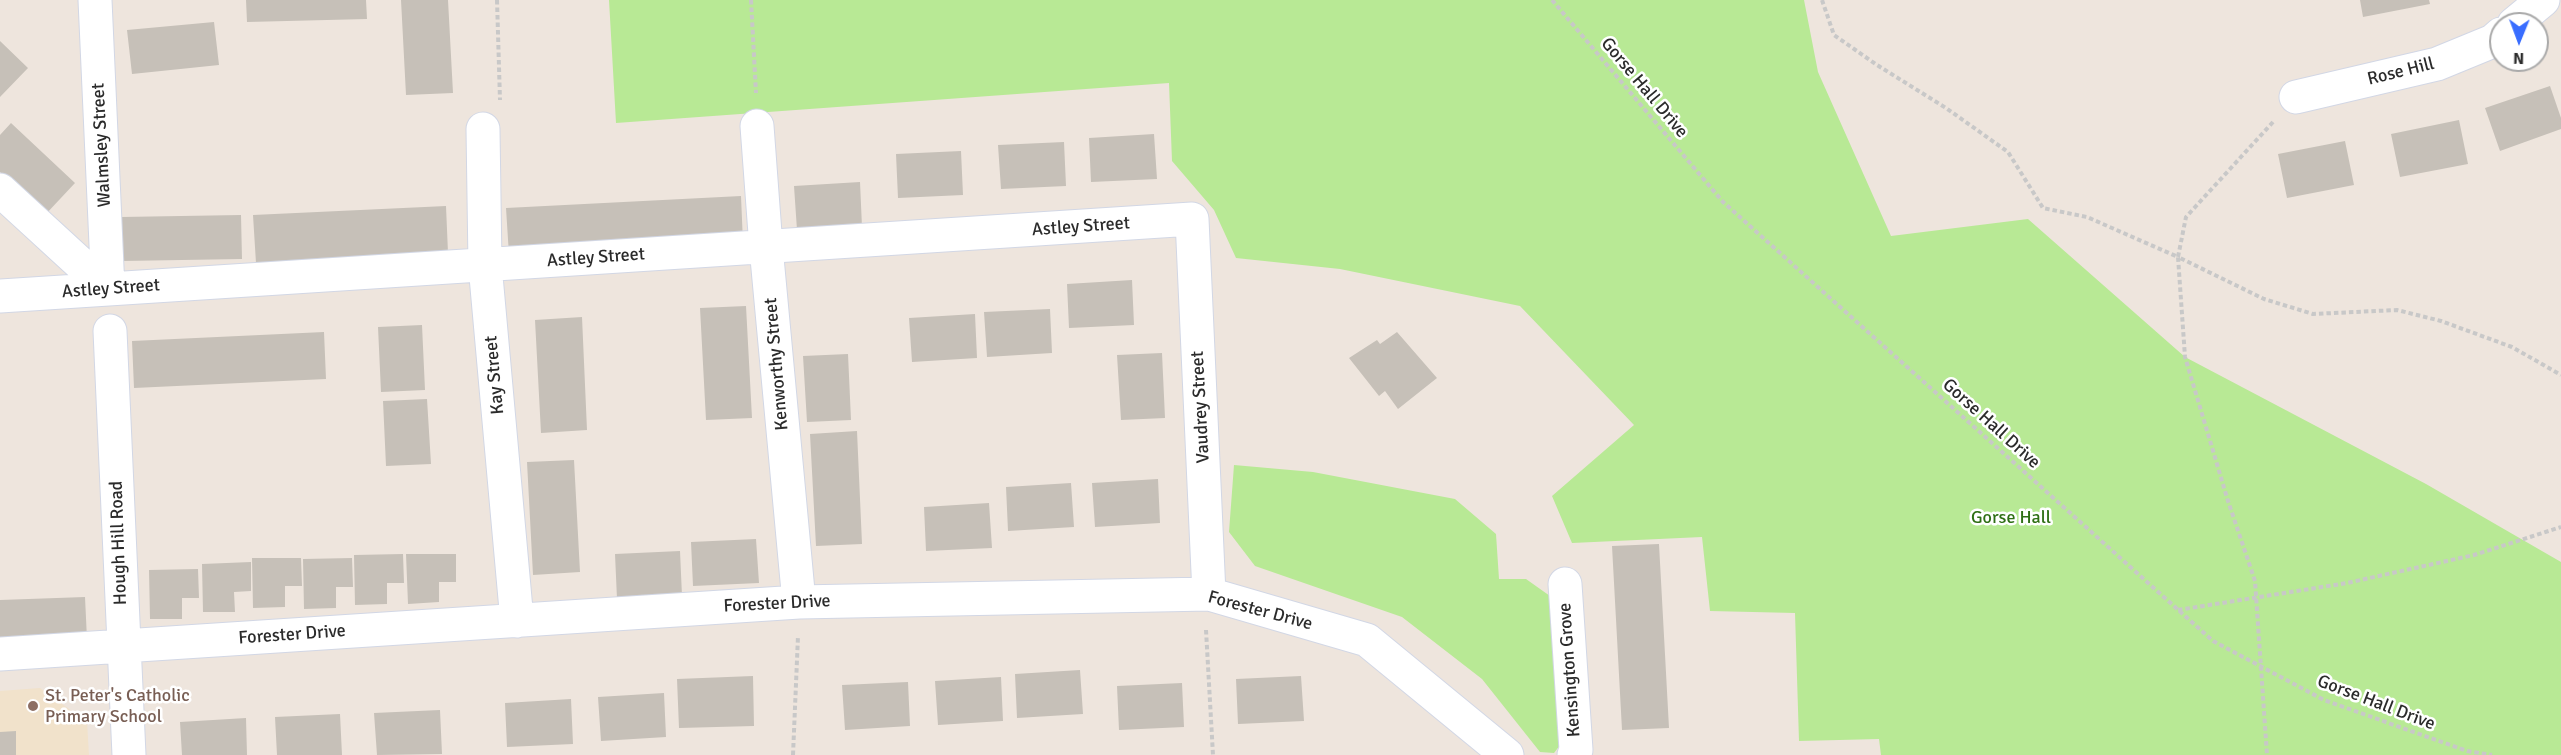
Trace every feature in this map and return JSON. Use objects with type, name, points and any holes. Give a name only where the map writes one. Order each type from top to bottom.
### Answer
[{"type":"street","name":"Walmsley Street","points":[[95,0],[108,289]]},
{"type":"street","points":[[2528,12],[2543,0]]},
{"type":"street","name":"Rose Hill","points":[[2296,97],[2437,64],[2489,43]]},
{"type":"street","name":"Kenworthy Street","points":[[757,126],[765,247],[800,602]]},
{"type":"street","name":"Kay Street","points":[[483,129],[485,265],[517,621]]},
{"type":"street","points":[[0,190],[108,289]]},
{"type":"street","name":"Astley Street","points":[[0,296],[1192,219]]},
{"type":"street","name":"Vaudrey Street","points":[[1192,219],[1206,594]]},
{"type":"street","name":"Hough Hill Road","points":[[110,331],[129,755]]},
{"type":"street","name":"Kensington Grove","points":[[1565,584],[1576,750],[1574,755]]},
{"type":"street","name":"Forester Drive","points":[[0,654],[800,602],[1206,594],[1367,640],[1507,755]]},
{"type":"path","points":[[483,129],[500,120],[497,0]]},
{"type":"path","points":[[751,0],[757,126]]},
{"type":"path","name":"Gorse Hall Drive","points":[[1552,0],[1723,202],[2213,641],[2324,700],[2467,751],[2492,755]]},
{"type":"path","points":[[1822,0],[1834,35],[1876,65],[1946,108],[2008,152],[2043,208],[2087,217],[2178,257],[2264,299],[2313,314],[2397,310],[2440,321],[2512,347],[2561,375]]},
{"type":"path","points":[[2266,755],[2263,668],[2255,581],[2228,501],[2185,357],[2178,257],[2186,217],[2296,97]]},
{"type":"path","points":[[2178,610],[2347,583],[2474,555],[2561,527]]},
{"type":"path","points":[[1206,594],[1213,755]]},
{"type":"path","points":[[793,755],[800,602]]},
{"type":"shaded area","name":"St. Peter's Catholic Primary School","points":[[40,688],[87,722],[89,755],[0,755],[0,691]]},
{"type":"green space","name":"Gorse Hall","points":[[609,0],[1804,0],[1818,72],[1891,236],[2028,219],[2185,357],[2426,484],[2561,562],[2561,755],[1881,755],[1879,739],[1799,741],[1795,613],[1710,611],[1702,537],[1572,543],[1552,496],[1634,425],[1520,306],[1340,269],[1236,258],[1214,210],[1172,161],[1169,83],[616,123]]},
{"type":"green space","points":[[1234,465],[1313,472],[1455,499],[1496,534],[1499,579],[1526,579],[1550,596],[1564,740],[1554,753],[1540,752],[1482,679],[1402,617],[1255,566],[1229,532]]},
{"type":"building","points":[[246,0],[366,0],[367,19],[247,22]]},
{"type":"building","points":[[401,0],[448,0],[453,93],[406,95]]},
{"type":"building","points":[[2360,0],[2429,0],[2430,4],[2363,17]]},
{"type":"building","points":[[214,22],[219,65],[132,74],[127,30]]},
{"type":"building","points":[[0,41],[28,68],[0,97]]},
{"type":"building","points":[[2550,86],[2561,118],[2561,129],[2500,151],[2485,108]]},
{"type":"building","points":[[2459,120],[2468,164],[2400,177],[2391,134]]},
{"type":"building","points":[[11,123],[75,183],[45,215],[0,172],[0,135]]},
{"type":"building","points":[[1154,134],[1157,179],[1091,182],[1089,138]]},
{"type":"building","points":[[2345,141],[2354,185],[2287,198],[2278,154]]},
{"type":"building","points":[[1064,142],[1066,186],[1001,189],[998,145]]},
{"type":"building","points":[[961,151],[963,195],[898,198],[896,154]]},
{"type":"building","points":[[860,182],[862,227],[797,230],[794,186]]},
{"type":"building","points":[[741,196],[743,243],[509,255],[506,208]]},
{"type":"building","points":[[446,206],[448,253],[256,263],[253,215]]},
{"type":"building","points":[[241,215],[242,259],[122,261],[121,217]]},
{"type":"building","points":[[1132,280],[1134,325],[1069,328],[1067,284]]},
{"type":"building","points":[[746,306],[752,418],[706,420],[700,308]]},
{"type":"building","points":[[1050,309],[1052,353],[987,357],[984,312]]},
{"type":"building","points":[[975,314],[977,358],[912,362],[909,318]]},
{"type":"building","points":[[582,317],[587,430],[541,433],[535,320]]},
{"type":"building","points":[[422,325],[425,390],[381,392],[378,327]]},
{"type":"building","points":[[324,332],[326,379],[134,388],[132,341]]},
{"type":"building","points":[[1397,332],[1437,378],[1398,409],[1385,391],[1379,396],[1349,358],[1377,340],[1380,344]]},
{"type":"building","points":[[1162,353],[1165,418],[1121,420],[1117,355]]},
{"type":"building","points":[[848,354],[851,420],[807,422],[803,356]]},
{"type":"building","points":[[427,399],[431,464],[386,466],[383,401]]},
{"type":"building","points":[[857,431],[862,544],[816,546],[810,434]]},
{"type":"building","points":[[574,460],[580,572],[533,575],[527,462]]},
{"type":"building","points":[[1158,479],[1160,523],[1095,527],[1092,483]]},
{"type":"building","points":[[1071,483],[1074,527],[1008,531],[1006,487]]},
{"type":"building","points":[[989,503],[992,548],[926,551],[924,507]]},
{"type":"building","points":[[756,539],[759,583],[693,586],[691,542]]},
{"type":"building","points":[[1659,544],[1669,728],[1622,730],[1612,546]]},
{"type":"building","points":[[680,551],[682,596],[617,599],[615,554]]},
{"type":"building","points":[[403,554],[404,583],[387,583],[387,604],[355,605],[354,555]]},
{"type":"building","points":[[406,554],[456,554],[456,582],[439,582],[439,602],[408,604]]},
{"type":"building","points":[[252,558],[301,558],[302,586],[285,586],[285,607],[253,608]]},
{"type":"building","points":[[352,558],[353,587],[336,587],[336,608],[304,609],[303,559]]},
{"type":"building","points":[[251,562],[251,591],[234,592],[235,612],[203,612],[202,564]]},
{"type":"building","points":[[198,569],[199,598],[182,598],[182,619],[150,619],[149,570]]},
{"type":"building","points":[[85,597],[87,639],[0,642],[0,600]]},
{"type":"building","points":[[1080,670],[1083,714],[1017,718],[1015,674]]},
{"type":"building","points":[[753,676],[754,726],[679,728],[677,679]]},
{"type":"building","points":[[1301,676],[1304,721],[1238,724],[1236,679]]},
{"type":"building","points":[[1001,677],[1003,721],[938,725],[935,681]]},
{"type":"building","points":[[908,682],[910,726],[845,730],[842,685]]},
{"type":"building","points":[[1182,683],[1184,727],[1119,730],[1117,686]]},
{"type":"building","points":[[664,693],[666,737],[601,741],[598,697]]},
{"type":"building","points":[[571,699],[573,744],[507,747],[505,703]]},
{"type":"building","points":[[440,710],[442,754],[377,755],[374,713]]},
{"type":"building","points":[[340,714],[342,755],[277,755],[275,717]]},
{"type":"building","points":[[246,718],[247,755],[182,755],[180,722]]},
{"type":"building","points":[[16,731],[16,755],[0,755],[0,732]]},
{"type":"place","name":"St. Peter's Catholic Primary School","points":[[33,706]]}]
